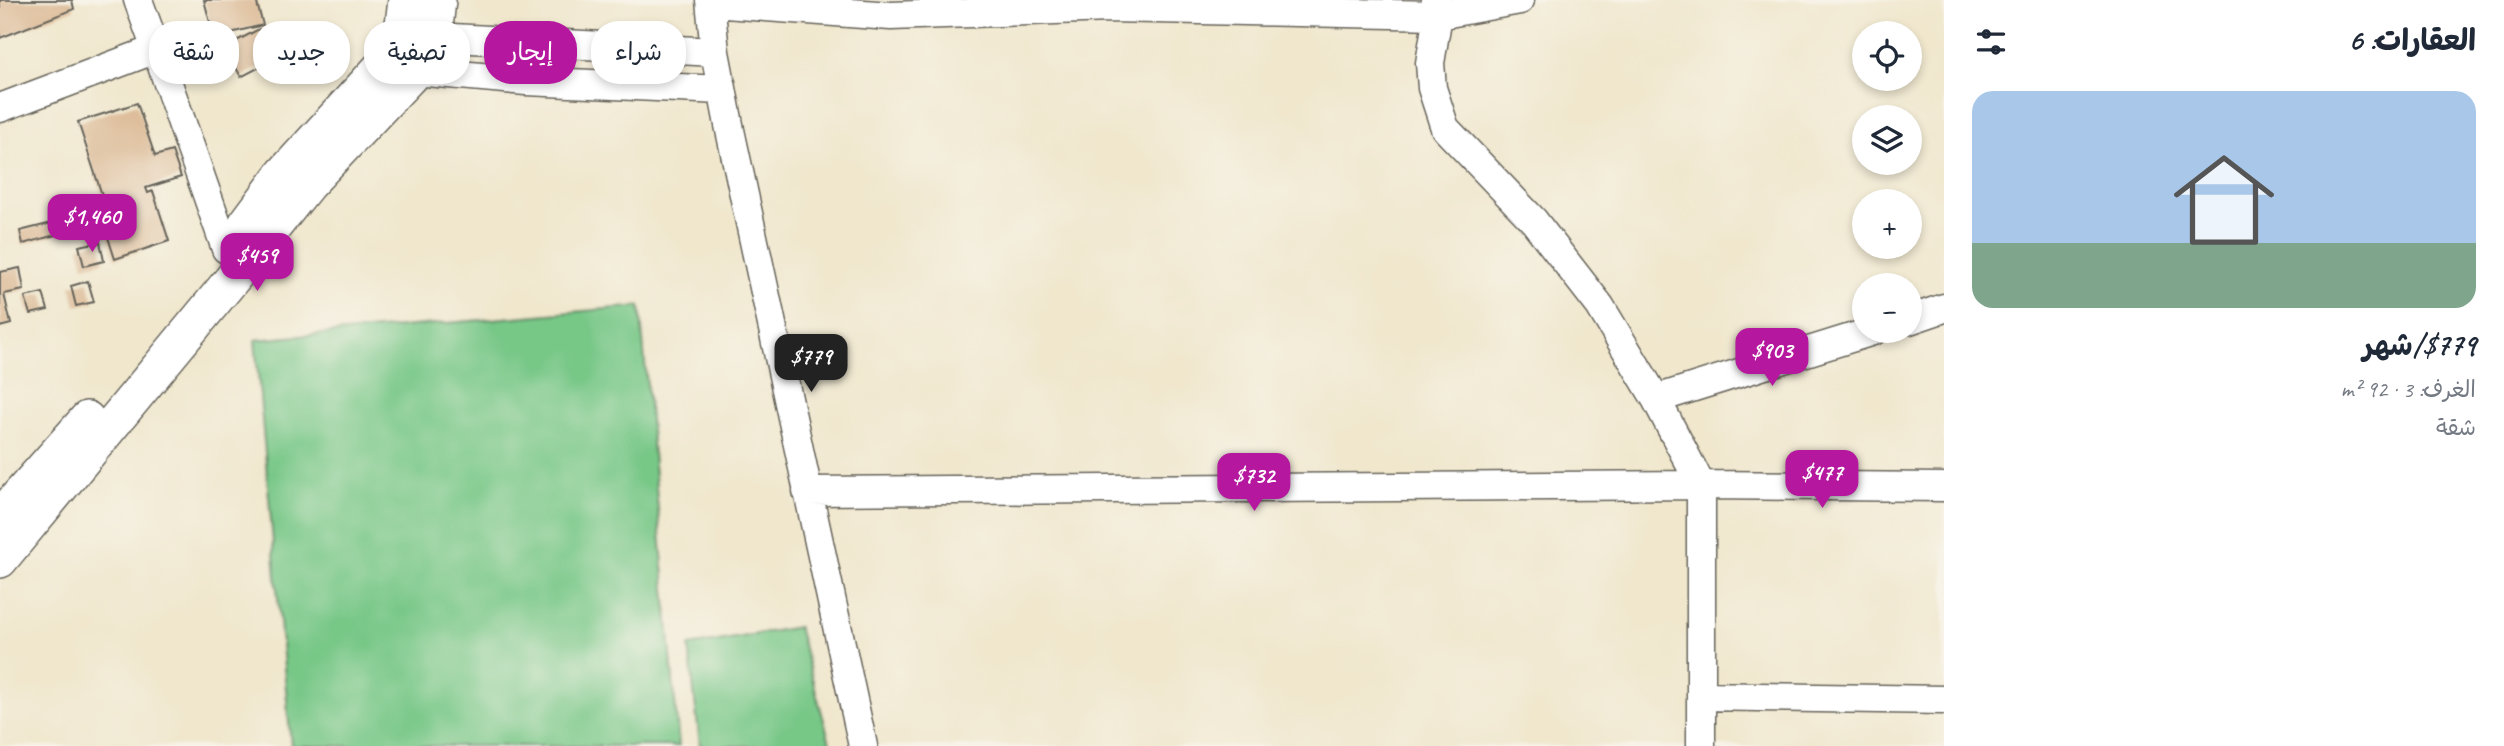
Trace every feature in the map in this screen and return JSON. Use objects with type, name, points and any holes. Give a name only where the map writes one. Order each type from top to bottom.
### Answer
[{"type":"street","points":[[138,0],[149,30]]},
{"type":"street","points":[[416,21],[438,0]]},
{"type":"street","points":[[863,746],[715,52],[710,2],[891,16],[1109,4],[1437,7],[1520,0]]},
{"type":"street","points":[[1437,7],[1430,63],[1432,88],[1445,128],[1534,221],[1600,306],[1656,399],[1701,485],[1701,746]]},
{"type":"street","points":[[470,28],[715,52]]},
{"type":"street","points":[[0,108],[149,52]]},
{"type":"street","points":[[470,75],[526,81],[723,90]]},
{"type":"street","points":[[168,84],[226,249]]},
{"type":"street","points":[[0,517],[90,414],[285,173],[382,84]]},
{"type":"street","points":[[0,560],[224,289],[387,84]]},
{"type":"street","points":[[1922,316],[1944,308]]},
{"type":"street","points":[[1656,399],[1852,338]]},
{"type":"street","points":[[807,491],[1701,485],[1944,487]]},
{"type":"street","points":[[1701,696],[1944,700]]},
{"type":"green space","points":[[640,306],[679,746],[291,746],[255,340]]},
{"type":"green space","points":[[798,627],[831,746],[700,746],[689,646]]},
{"type":"building","points":[[0,0],[72,0],[74,9],[0,38]]},
{"type":"building","points":[[204,0],[256,0],[262,21],[253,21],[253,27],[239,31],[239,21],[210,21]]},
{"type":"building","points":[[253,32],[253,71],[241,77],[239,73],[239,40]]},
{"type":"building","points":[[137,103],[155,156],[172,151],[181,177],[146,188],[148,193],[153,191],[169,241],[115,259],[96,200],[103,198],[78,122]]},
{"type":"building","points":[[56,222],[59,234],[23,244],[20,231]]},
{"type":"building","points":[[100,242],[104,261],[84,266],[79,246]]},
{"type":"building","points":[[20,268],[24,290],[4,294],[11,324],[0,327],[0,272]]},
{"type":"building","points":[[88,281],[94,302],[76,306],[71,286]]},
{"type":"building","points":[[43,293],[48,310],[30,314],[25,297]]}]
